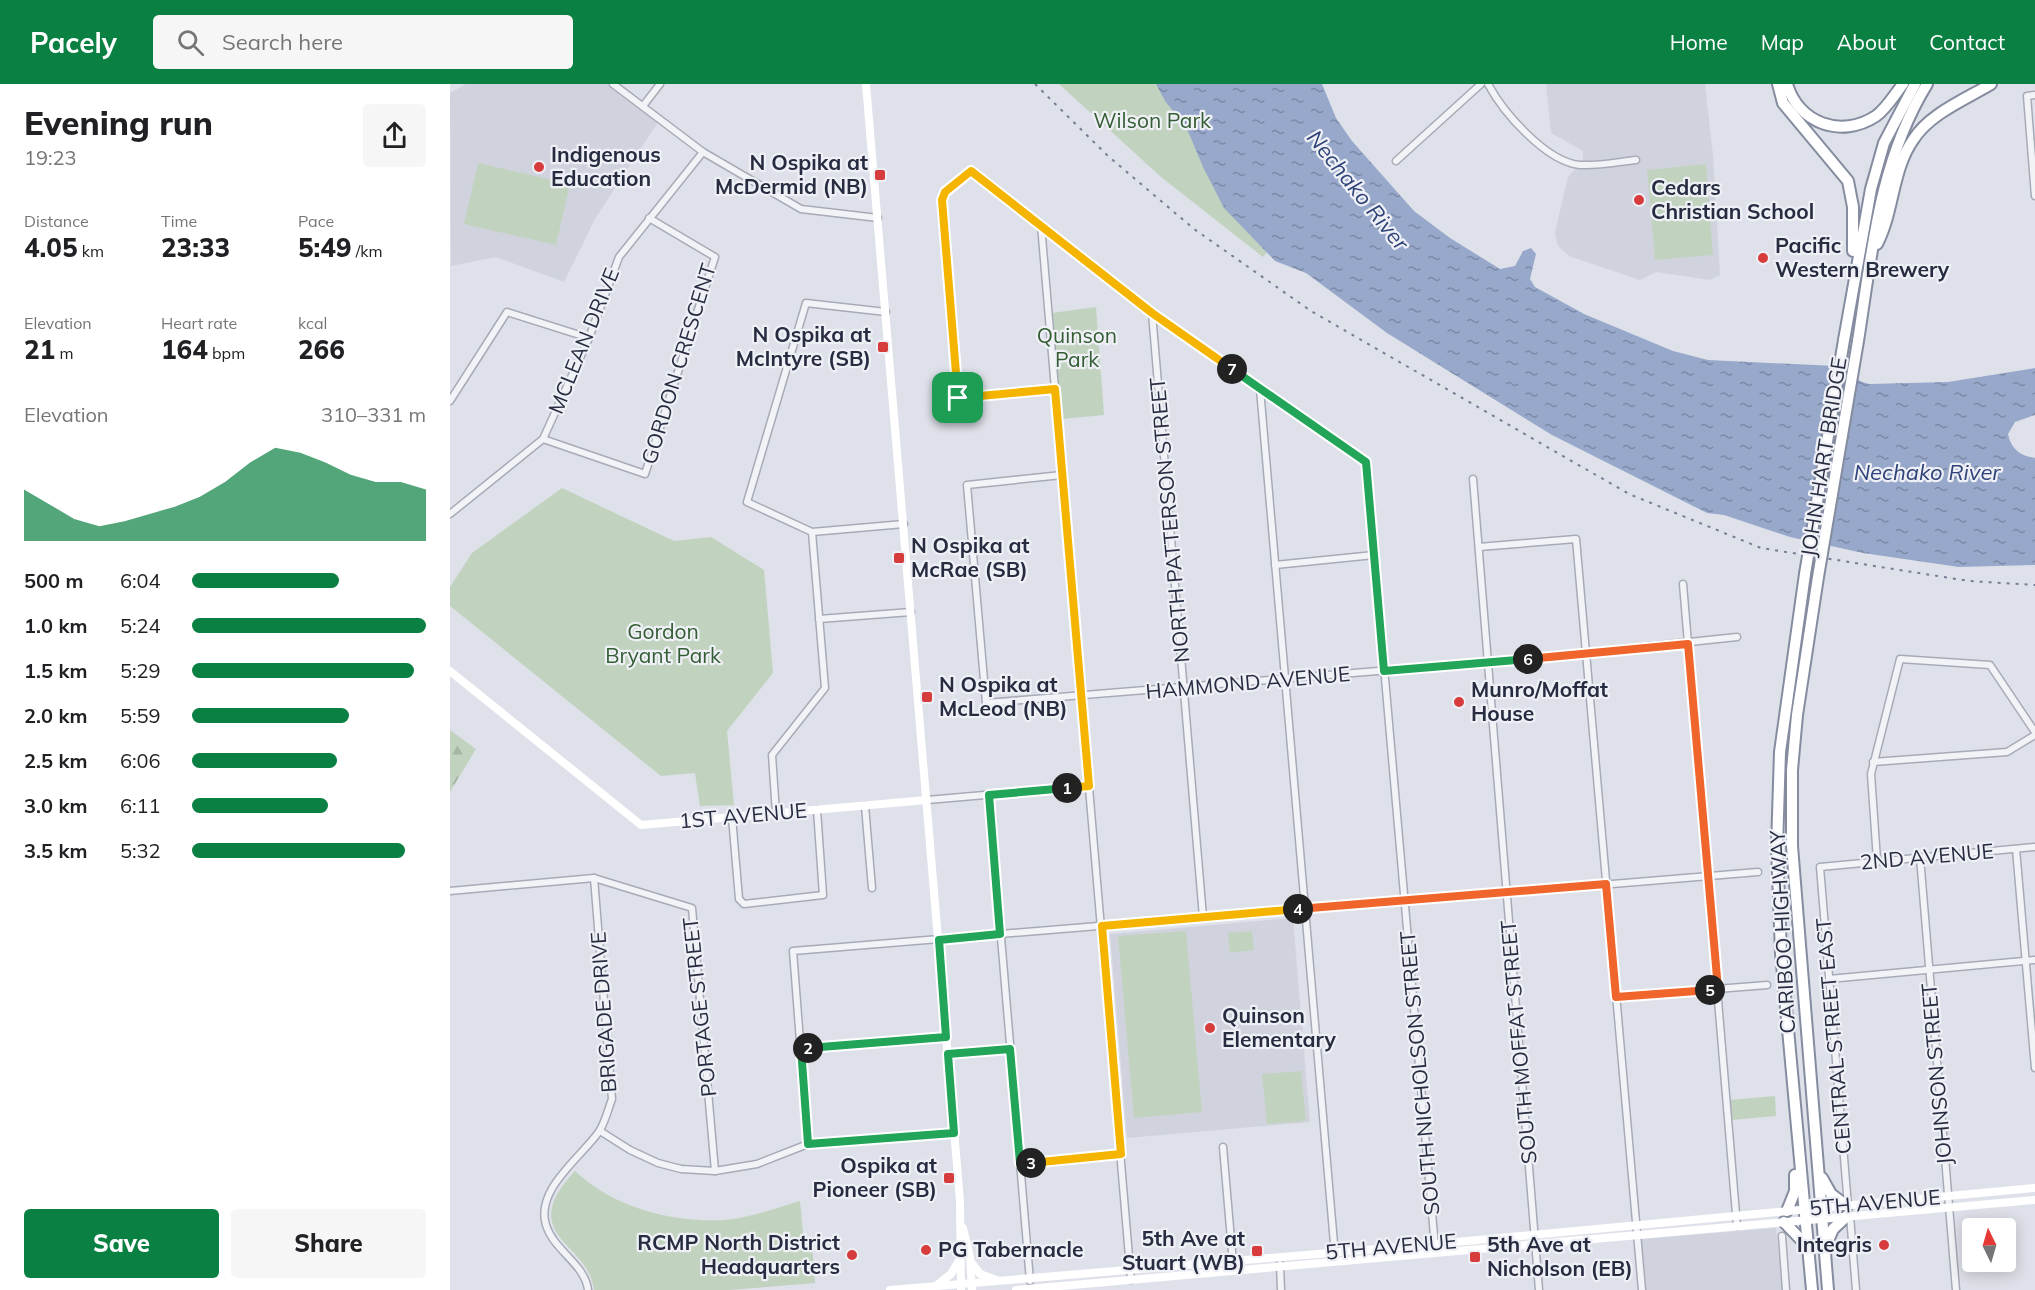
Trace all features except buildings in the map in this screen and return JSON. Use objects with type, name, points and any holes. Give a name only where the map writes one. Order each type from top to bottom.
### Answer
[{"type":"highway","points":[[1778,84],[1783,103],[1848,181],[1854,223],[1852,289]]},
{"type":"highway","points":[[1787,84],[1791,100],[1809,118],[1832,128],[1856,126],[1878,116],[1903,84]]},
{"type":"highway","points":[[1852,289],[1871,189],[1884,143],[1915,84]]},
{"type":"highway","name":"JOHN HART BRIDGE","points":[[1818,578],[1883,189],[1895,145],[1909,112],[1927,84]]},
{"type":"highway","points":[[1872,252],[1885,229],[1902,163],[1913,139],[1938,116],[1991,84]]},
{"type":"highway","name":"JOHN HART BRIDGE","points":[[1805,574],[1852,289]]},
{"type":"highway","name":"CARIBOO HIGHWAY","points":[[1805,574],[1788,684],[1777,807],[1781,953],[1792,1064],[1813,1215],[1824,1251],[1828,1290]]},
{"type":"highway","name":"CARIBOO HIGHWAY","points":[[1812,1290],[1808,1248],[1818,1166],[1794,897],[1791,805],[1797,716],[1818,578]]},
{"type":"highway","points":[[1792,1064],[1791,1107],[1795,1191],[1785,1217],[1808,1248]]},
{"type":"highway","points":[[1818,1166],[1826,1188],[1848,1211],[1833,1229],[1824,1251]]},
{"type":"highway","points":[[1813,1215],[1818,1290]]},
{"type":"street","points":[[613,84],[703,152],[801,209],[878,218]]},
{"type":"street","points":[[643,106],[660,84]]},
{"type":"street","points":[[866,84],[939,940],[961,1219],[959,1260],[961,1287]]},
{"type":"street","points":[[1396,161],[1481,84]]},
{"type":"street","points":[[1488,84],[1496,100],[1522,129],[1555,157],[1579,165],[1636,160]]},
{"type":"street","points":[[2035,95],[2027,96],[2035,196]]},
{"type":"street","name":"MCLEAN DRIVE","points":[[450,514],[543,439],[589,338],[619,257],[703,152]]},
{"type":"street","points":[[1055,389],[958,398],[943,195],[971,171],[1152,313],[1260,389],[1335,1257]]},
{"type":"street","name":"GORDON CRESCENT","points":[[543,439],[645,474],[715,257],[649,218]]},
{"type":"street","points":[[1041,225],[1131,1280]]},
{"type":"street","points":[[886,312],[806,303],[747,502],[812,532],[904,524]]},
{"type":"street","points":[[450,401],[507,312],[589,338]]},
{"type":"street","name":"NORTH PATTERSON STREET","points":[[1152,313],[1203,917]]},
{"type":"street","name":"SOUTH NICHOLSON STREET","points":[[1260,389],[1366,462],[1435,1248]]},
{"type":"street","name":"HAMMOND AVENUE","points":[[1062,475],[967,485],[986,703],[1285,680],[1688,644],[1737,637]]},
{"type":"street","name":"SOUTH MOFFAT STREET","points":[[1473,480],[1539,1290]]},
{"type":"street","points":[[776,813],[771,755],[825,688],[812,532]]},
{"type":"street","points":[[1479,547],[1576,539],[1642,1290]]},
{"type":"street","points":[[1275,565],[1374,555]]},
{"type":"street","points":[[1683,584],[1737,1226]]},
{"type":"street","points":[[819,619],[911,612]]},
{"type":"street","points":[[1873,762],[2007,752],[2035,734],[1990,665],[1900,659],[1873,762],[1871,774],[1877,860]]},
{"type":"street","name":"1ST AVENUE","points":[[450,671],[641,825],[1089,786]]},
{"type":"street","points":[[989,795],[1031,1289]]},
{"type":"street","points":[[865,806],[872,888]]},
{"type":"street","points":[[732,817],[739,899],[744,904],[823,895],[818,810]]},
{"type":"street","name":"2ND AVENUE","points":[[1820,867],[2035,847]]},
{"type":"street","points":[[2016,849],[2035,1068]]},
{"type":"street","name":"JOHNSON STREET","points":[[1920,857],[1956,1290]]},
{"type":"street","name":"CENTRAL STREET EAST","points":[[1820,867],[1856,1290]]},
{"type":"street","points":[[808,1144],[793,951],[1406,899],[1758,872]]},
{"type":"street","points":[[450,891],[594,878]]},
{"type":"street","name":"BRIGADE DRIVE","points":[[588,1290],[586,1278],[551,1237],[544,1211],[552,1188],[600,1131],[612,1099],[594,878]]},
{"type":"street","name":"PORTAGE STREET","points":[[594,878],[692,908],[715,1171]]},
{"type":"street","points":[[1829,979],[2035,960]]},
{"type":"street","points":[[1616,997],[1767,985]]},
{"type":"street","points":[[801,1048],[946,1037]]},
{"type":"street","points":[[948,1054],[1010,1049]]},
{"type":"street","points":[[600,1131],[630,1150],[658,1163],[681,1169],[715,1171],[757,1164],[808,1144],[954,1133]]},
{"type":"street","points":[[1223,1147],[1233,1266]]},
{"type":"street","points":[[1020,1163],[1121,1154]]},
{"type":"street","name":"5TH AVENUE","points":[[890,1290],[934,1286],[972,1287],[1030,1278],[1130,1270],[1233,1266],[1535,1240],[1636,1230],[1736,1216],[1813,1215],[1948,1196],[2035,1188]]},
{"type":"street","name":"5TH AVENUE","points":[[1848,1211],[1949,1208],[2035,1200]]},
{"type":"street","name":"5TH AVENUE","points":[[1636,1230],[1737,1226],[1785,1217]]},
{"type":"street","points":[[961,1219],[970,1259],[972,1287]]},
{"type":"street","points":[[1782,1236],[1786,1290]]},
{"type":"street","points":[[970,1259],[980,1274],[1001,1281]]},
{"type":"street","points":[[934,1286],[946,1280],[959,1260]]},
{"type":"street","points":[[1280,1262],[1281,1290]]},
{"type":"street","name":"5TH AVENUE","points":[[1016,1290],[1131,1280],[1233,1266]]},
{"type":"shaded area","name":"Indigenous Education","points":[[466,84],[617,84],[662,116],[595,219],[564,282],[496,257],[451,266],[450,93]]},
{"type":"shaded area","name":"Cedars Christian School","points":[[1546,84],[1705,84],[1713,156],[1720,275],[1710,280],[1656,272],[1640,280],[1569,256],[1558,246],[1555,235],[1568,177],[1583,160],[1583,151],[1551,133]]},
{"type":"shaded area","name":"Quinson Elementary","points":[[1293,918],[1310,1122],[1127,1138],[1110,934]]},
{"type":"shaded area","points":[[1776,1228],[1782,1290],[1646,1290],[1641,1239]]},
{"type":"green space","name":"Wilson Park","points":[[1059,84],[1174,84],[1274,244],[1263,257],[1161,177]]},
{"type":"green space","points":[[478,163],[570,184],[556,245],[464,224]]},
{"type":"green space","points":[[1706,164],[1713,255],[1655,260],[1647,170]]},
{"type":"green space","name":"Quinson Park","points":[[1096,307],[1104,415],[1062,419],[1052,313]]},
{"type":"green space","name":"Gordon Bryant Park","points":[[562,488],[674,541],[711,537],[764,570],[773,673],[727,731],[734,805],[700,806],[695,773],[661,776],[450,606],[450,587],[472,553]]},
{"type":"green space","points":[[450,730],[476,749],[450,792]]},
{"type":"green space","points":[[1186,931],[1202,1112],[1134,1118],[1118,936]]},
{"type":"green space","points":[[1252,931],[1254,950],[1230,953],[1228,933]]},
{"type":"green space","points":[[1301,1071],[1306,1121],[1267,1124],[1262,1074]]},
{"type":"green space","points":[[1775,1096],[1776,1116],[1731,1120],[1730,1100]]},
{"type":"green space","points":[[575,1171],[590,1184],[625,1203],[684,1219],[733,1219],[800,1201],[804,1243],[812,1243],[815,1283],[729,1290],[594,1290],[589,1274],[553,1225],[552,1210],[558,1193]]},
{"type":"water","name":"Nechako River","points":[[1156,84],[1322,84],[1336,118],[1352,141],[1414,211],[1450,238],[1500,269],[1515,266],[1523,251],[1531,248],[1536,254],[1530,279],[1535,287],[1584,314],[1673,351],[1708,360],[1836,366],[1869,384],[1948,382],[2035,368],[2035,415],[2015,422],[2008,434],[2011,444],[2017,451],[2035,458],[2035,565],[1959,567],[1863,553],[1790,537],[1724,515],[1707,513],[1552,435],[1387,333],[1306,273],[1275,261],[1224,208],[1187,129],[1165,101]]},
{"type":"railway","points":[[1035,84],[1108,156],[1194,229],[1311,311],[1629,494],[1761,548],[1969,581],[2035,585]]},
{"type":"place","name":"Indigenous Education","points":[[539,167]]},
{"type":"place","name":"N Ospika at McDermid (NB)","points":[[880,175]]},
{"type":"place","name":"Cedars Christian School","points":[[1639,200]]},
{"type":"place","name":"Pacific Western Brewery","points":[[1763,258]]},
{"type":"place","name":"N Ospika at McIntyre (SB)","points":[[883,347]]},
{"type":"place","name":"N Ospika at McRae (SB)","points":[[899,558]]},
{"type":"place","name":"N Ospika at McLeod (NB)","points":[[927,697]]},
{"type":"place","name":"Munro/Moffat House","points":[[1459,702]]},
{"type":"place","name":"Quinson Elementary","points":[[1210,1028]]},
{"type":"place","name":"Ospika at Pioneer (SB)","points":[[949,1178]]},
{"type":"place","name":"Integris","points":[[1884,1245]]},
{"type":"place","name":"PG Tabernacle","points":[[926,1250]]},
{"type":"place","name":"5th Ave at Stuart (WB)","points":[[1257,1251]]},
{"type":"place","name":"RCMP North District Headquarters","points":[[852,1255]]},
{"type":"place","name":"5th Ave at Nicholson (EB)","points":[[1475,1257]]},
{"type":"route","points":[[971,171],[1152,313],[1366,462],[1384,671],[1688,644],[1718,989],[1616,997],[1606,884],[1102,926],[1121,1154],[1020,1163],[1010,1049],[948,1054],[954,1133],[808,1144],[801,1048],[946,1037],[939,940],[1000,934],[989,795],[1089,786],[1055,389],[958,398],[942,200],[945,192],[971,171]]}]
